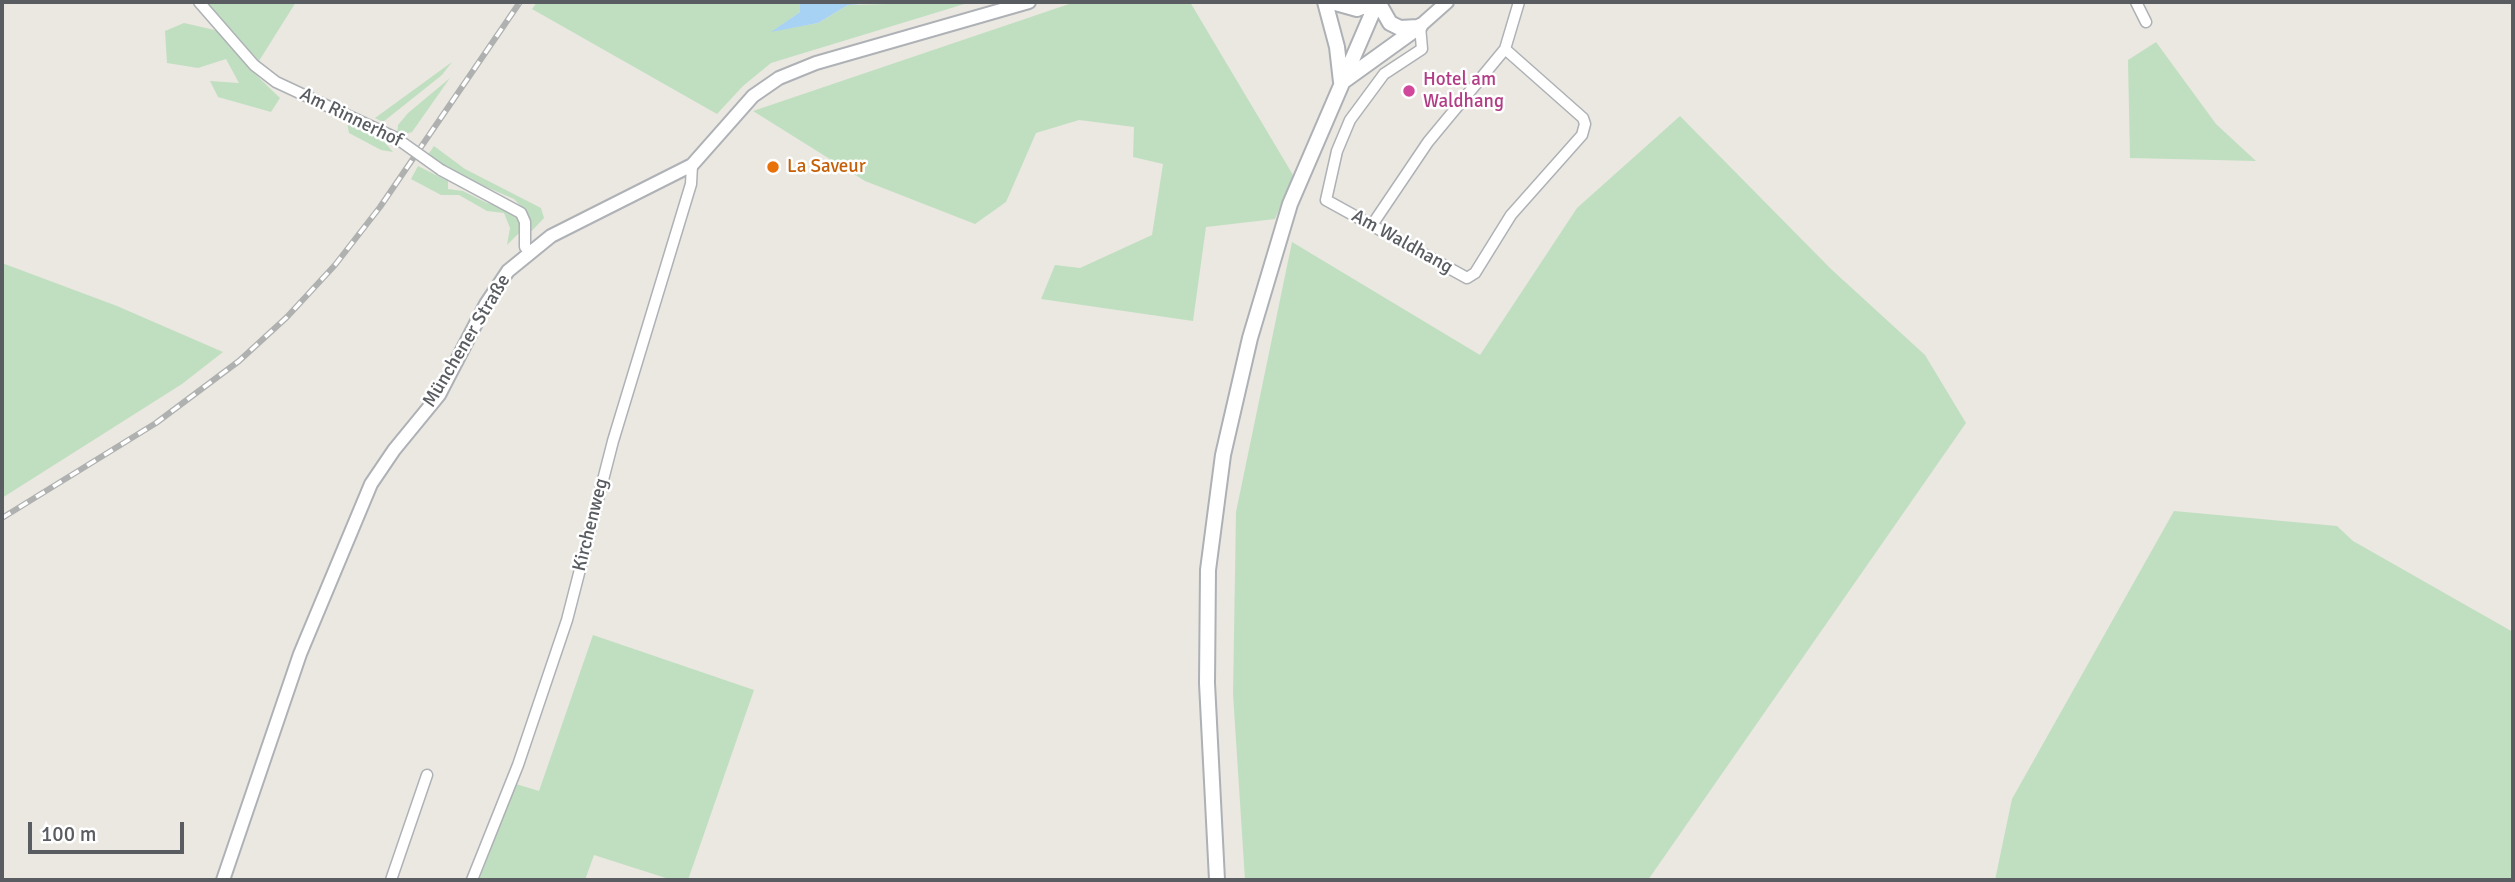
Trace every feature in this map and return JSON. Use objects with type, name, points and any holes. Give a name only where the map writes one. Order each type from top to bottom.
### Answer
[{"type":"main road","points":[[1325,2],[1338,47],[1341,83]]},
{"type":"main road","points":[[1332,2],[1357,9],[1377,2]]},
{"type":"main road","points":[[1217,880],[1207,683],[1208,570],[1223,455],[1250,338],[1290,204],[1377,2]]},
{"type":"main road","points":[[1377,2],[1390,23],[1410,29],[1420,26]]},
{"type":"main road","points":[[1341,83],[1420,26]]},
{"type":"street","name":"Am Rinnerhof","points":[[199,2],[254,65],[276,82],[396,138],[441,170],[521,212],[525,222],[525,247],[530,251]]},
{"type":"street","name":"Münchener Straße","points":[[223,880],[300,654],[370,484],[439,395],[486,304],[508,271],[530,251],[582,219],[692,165],[753,96],[779,78],[816,63],[1029,2]]},
{"type":"street","points":[[1420,26],[1447,2]]},
{"type":"street","points":[[1372,225],[1428,142],[1505,49],[1519,2]]},
{"type":"street","points":[[2136,2],[2146,22]]},
{"type":"street","name":"Am Waldhang","points":[[1420,26],[1422,50],[1384,75],[1369,91],[1350,120],[1328,182],[1326,200],[1467,278],[1475,273],[1511,215],[1581,135],[1585,124],[1583,118],[1505,49]]},
{"type":"street","name":"Kirchenweg","points":[[472,880],[518,765],[567,620],[613,441],[691,184],[692,165]]},
{"type":"street","points":[[391,880],[427,775]]},
{"type":"green space","points":[[207,2],[296,2],[259,61]]},
{"type":"green space","points":[[537,2],[800,2],[800,12],[773,31],[818,23],[848,5],[971,2],[771,63],[743,86],[717,114],[532,9]]},
{"type":"green space","points":[[1075,2],[1190,2],[1293,175],[1275,219],[1206,227],[1193,321],[1041,299],[1055,265],[1080,268],[1152,235],[1163,164],[1133,157],[1134,127],[1079,120],[1036,133],[1006,202],[975,224],[865,181],[753,111]]},
{"type":"green space","points":[[184,23],[219,31],[253,72],[280,98],[271,112],[218,97],[210,81],[239,83],[226,59],[198,68],[167,63],[165,31]]},
{"type":"green space","points":[[2156,42],[2216,124],[2256,161],[2130,158],[2128,60]]},
{"type":"green space","points":[[452,62],[442,75],[383,122],[375,118]]},
{"type":"green space","points":[[450,78],[412,132],[397,137],[398,125],[408,113]]},
{"type":"green space","points":[[1680,116],[1831,269],[1925,355],[1966,423],[1648,880],[1245,880],[1233,694],[1236,512],[1292,242],[1480,355],[1577,208]]},
{"type":"green space","points":[[346,118],[380,137],[393,152],[381,150],[349,133]]},
{"type":"green space","points":[[434,146],[465,169],[541,208],[544,218],[528,235],[527,213],[514,199],[442,168],[427,156]]},
{"type":"green space","points":[[418,166],[448,181],[448,189],[463,191],[487,203],[511,208],[520,222],[520,232],[507,245],[510,228],[504,213],[487,211],[459,195],[441,195],[411,179]]},
{"type":"green space","points":[[2,263],[117,306],[223,352],[182,384],[2,498]]},
{"type":"green space","points":[[2174,511],[2337,526],[2353,541],[2513,632],[2513,880],[1995,880],[2012,799]]},
{"type":"green space","points":[[593,635],[754,690],[688,880],[672,880],[594,855],[585,880],[479,880],[516,784],[539,791]]},
{"type":"water","points":[[800,2],[886,2],[848,5],[818,23],[771,32],[800,12]]},
{"type":"railway","points":[[2,518],[156,423],[239,361],[287,317],[335,265],[380,207],[520,2]]},
{"type":"place","name":"Hotel am Waldhang","points":[[1409,91]]},
{"type":"place","name":"La Saveur","points":[[773,167]]}]
